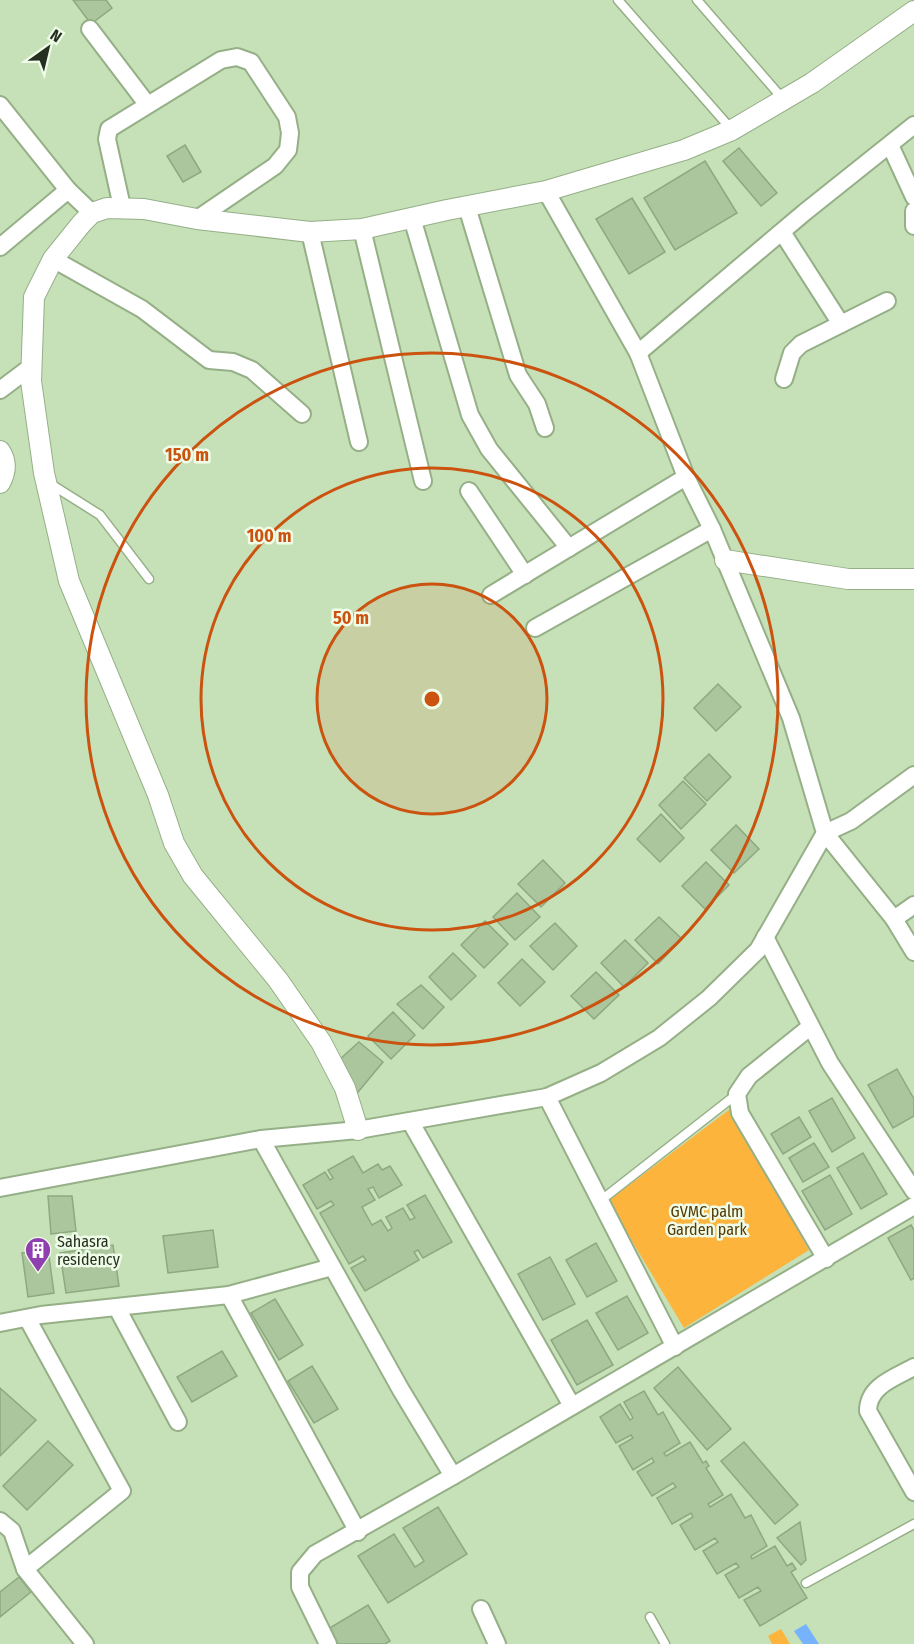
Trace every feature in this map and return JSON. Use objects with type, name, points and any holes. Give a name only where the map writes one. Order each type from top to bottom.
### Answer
[{"type":"street","points":[[358,1130],[345,1088],[321,1042],[278,981],[194,876],[174,843],[158,795],[69,581],[45,481],[32,366],[33,297],[53,259],[92,213],[122,207],[197,219],[310,232],[362,230],[546,191],[684,150],[732,130],[784,100],[914,11]]},
{"type":"street","points":[[90,29],[147,104]]},
{"type":"street","points":[[122,207],[107,139],[109,129],[221,60],[237,57],[251,62],[287,117],[291,133],[288,150],[275,166],[197,219]]},
{"type":"street","points":[[2,111],[68,190],[92,213]]},
{"type":"street","points":[[638,353],[782,232],[914,126]]},
{"type":"street","points":[[890,145],[914,197]]},
{"type":"street","points":[[0,247],[68,190]]},
{"type":"street","points":[[546,191],[638,353],[686,477],[712,529],[790,718],[825,833],[894,919],[914,952]]},
{"type":"street","points":[[467,207],[519,375],[537,404],[545,428]]},
{"type":"street","points":[[914,211],[914,226]]},
{"type":"street","points":[[412,218],[470,415],[489,448],[569,548]]},
{"type":"street","points":[[362,230],[423,481]]},
{"type":"street","points":[[310,232],[359,441]]},
{"type":"street","points":[[782,232],[841,324]]},
{"type":"street","points":[[53,259],[142,309],[209,360],[233,362],[252,370],[302,414]]},
{"type":"street","points":[[784,379],[792,353],[801,344],[888,301]]},
{"type":"street","points":[[0,390],[32,366]]},
{"type":"street","points":[[0,451],[4,458],[5,470],[0,483]]},
{"type":"street","points":[[491,595],[686,477]]},
{"type":"street","points":[[469,491],[525,575]]},
{"type":"street","points":[[535,628],[712,529]]},
{"type":"street","points":[[725,560],[848,579],[914,579]]},
{"type":"street","points":[[0,1188],[261,1139],[358,1130],[547,1097],[602,1073],[659,1038],[709,998],[758,950],[825,833],[851,821],[914,775]]},
{"type":"street","points":[[894,919],[914,905]]},
{"type":"street","points":[[765,937],[830,1063],[914,1191]]},
{"type":"street","points":[[810,1027],[749,1076],[737,1094],[740,1113],[826,1259]]},
{"type":"street","points":[[547,1097],[675,1347]]},
{"type":"street","points":[[410,1121],[572,1406]]},
{"type":"street","points":[[261,1139],[401,1390],[453,1476]]},
{"type":"street","points":[[327,1644],[300,1587],[300,1572],[315,1554],[358,1532],[914,1206]]},
{"type":"street","points":[[0,1323],[228,1295],[332,1267]]},
{"type":"street","points":[[228,1295],[358,1532]]},
{"type":"street","points":[[117,1308],[178,1422]]},
{"type":"street","points":[[25,1569],[122,1491],[27,1318]]},
{"type":"street","points":[[914,1367],[875,1389],[868,1399],[868,1411],[914,1492]]},
{"type":"street","points":[[0,1521],[12,1531],[25,1569],[85,1644]]},
{"type":"street","points":[[481,1609],[497,1644]]},
{"type":"lane","points":[[618,0],[732,130]]},
{"type":"lane","points":[[697,0],[784,100]]},
{"type":"lane","points":[[45,481],[100,515],[149,579]]},
{"type":"lane","points":[[600,1201],[737,1094]]},
{"type":"lane","points":[[806,1583],[914,1524]]},
{"type":"lane","points":[[650,1617],[665,1644]]},
{"type":"green space","name":"GVMC palm Garden park","points":[[730,1109],[809,1250],[684,1328],[608,1201]]},
{"type":"green space","points":[[781,1629],[790,1644],[772,1644],[768,1636]]},
{"type":"water","points":[[806,1624],[819,1644],[803,1644],[794,1631]]},
{"type":"building","points":[[73,0],[106,0],[112,8],[91,24]]},
{"type":"building","points":[[185,145],[201,172],[183,182],[167,156]]},
{"type":"building","points":[[739,148],[777,193],[761,206],[723,161]]},
{"type":"building","points":[[705,161],[737,213],[675,250],[644,198]]},
{"type":"building","points":[[632,198],[665,252],[629,274],[596,219]]},
{"type":"building","points":[[718,684],[741,707],[716,731],[694,708]]},
{"type":"building","points":[[709,754],[731,777],[707,801],[684,778]]},
{"type":"building","points":[[683,781],[706,804],[681,829],[659,805]]},
{"type":"building","points":[[661,814],[684,838],[660,862],[637,839]]},
{"type":"building","points":[[736,825],[759,849],[734,873],[711,850]]},
{"type":"building","points":[[543,860],[565,883],[541,907],[518,884]]},
{"type":"building","points":[[706,862],[729,885],[705,909],[682,886]]},
{"type":"building","points":[[517,893],[540,917],[515,940],[493,917]]},
{"type":"building","points":[[659,917],[682,939],[658,964],[635,940]]},
{"type":"building","points":[[485,921],[508,944],[484,968],[461,945]]},
{"type":"building","points":[[555,923],[577,946],[553,970],[530,946]]},
{"type":"building","points":[[625,940],[648,963],[624,987],[601,963]]},
{"type":"building","points":[[453,953],[476,976],[451,1000],[429,977]]},
{"type":"building","points":[[522,959],[545,982],[520,1006],[498,983]]},
{"type":"building","points":[[596,972],[619,995],[594,1019],[571,996]]},
{"type":"building","points":[[421,985],[444,1007],[423,1029],[397,1004]]},
{"type":"building","points":[[393,1012],[415,1035],[391,1059],[368,1036]]},
{"type":"building","points":[[359,1042],[383,1062],[353,1098],[338,1061]]},
{"type":"building","points":[[897,1069],[914,1099],[914,1116],[893,1128],[868,1085]]},
{"type":"building","points":[[832,1098],[855,1138],[832,1152],[809,1111]]},
{"type":"building","points":[[799,1117],[811,1137],[783,1154],[771,1134]]},
{"type":"building","points":[[814,1143],[829,1167],[803,1182],[789,1158]]},
{"type":"building","points":[[863,1153],[887,1194],[861,1209],[837,1168]]},
{"type":"building","points":[[353,1156],[363,1173],[378,1164],[382,1170],[390,1166],[402,1185],[379,1198],[373,1187],[368,1189],[375,1200],[362,1207],[372,1225],[381,1220],[388,1231],[392,1228],[386,1217],[403,1208],[410,1220],[415,1218],[407,1205],[425,1195],[452,1242],[423,1258],[418,1250],[414,1252],[419,1260],[365,1291],[351,1268],[366,1260],[363,1256],[349,1264],[320,1213],[334,1205],[331,1201],[317,1209],[303,1185],[325,1172],[330,1180],[333,1178],[328,1170]]},
{"type":"building","points":[[830,1175],[852,1214],[825,1230],[802,1191]]},
{"type":"building","points":[[48,1196],[72,1196],[76,1231],[51,1234]]},
{"type":"building","points":[[911,1225],[914,1230],[914,1278],[911,1280],[888,1238]]},
{"type":"building","points":[[213,1230],[218,1267],[168,1273],[163,1236]]},
{"type":"building","points":[[596,1243],[617,1281],[587,1297],[566,1260]]},
{"type":"building","points":[[113,1245],[119,1286],[66,1293],[60,1253]]},
{"type":"building","name":"Sahasra residency","points":[[48,1249],[54,1293],[28,1297],[22,1253]]},
{"type":"building","points":[[550,1257],[575,1304],[543,1320],[518,1274]]},
{"type":"building","points":[[627,1296],[648,1333],[618,1350],[596,1313]]},
{"type":"building","points":[[275,1299],[303,1345],[279,1360],[251,1313]]},
{"type":"building","points":[[587,1320],[613,1365],[577,1385],[551,1340]]},
{"type":"building","points":[[222,1351],[237,1376],[192,1402],[177,1377]]},
{"type":"building","points":[[312,1366],[338,1409],[314,1423],[288,1381]]},
{"type":"building","points":[[678,1367],[731,1429],[707,1450],[654,1388]]},
{"type":"building","points":[[0,1388],[36,1420],[0,1456]]},
{"type":"building","points":[[644,1391],[658,1415],[663,1412],[680,1443],[664,1453],[666,1456],[690,1442],[703,1463],[706,1461],[709,1466],[706,1468],[723,1495],[708,1504],[710,1507],[731,1494],[745,1518],[751,1515],[767,1546],[751,1556],[752,1559],[775,1546],[787,1566],[792,1563],[796,1569],[791,1572],[807,1598],[760,1626],[744,1600],[761,1591],[758,1587],[739,1598],[725,1575],[739,1567],[736,1563],[717,1574],[703,1551],[718,1542],[715,1538],[695,1550],[680,1525],[693,1517],[691,1513],[672,1524],[657,1498],[676,1487],[673,1483],[652,1496],[637,1472],[654,1462],[652,1458],[633,1470],[619,1446],[633,1438],[631,1435],[616,1443],[600,1417],[620,1404],[630,1420],[633,1418],[624,1402]]},
{"type":"building","points":[[48,1441],[73,1465],[27,1510],[3,1486]]},
{"type":"building","points":[[744,1442],[798,1505],[775,1524],[721,1461]]},
{"type":"building","points":[[438,1507],[467,1554],[388,1603],[358,1556],[394,1534],[415,1567],[424,1561],[403,1528]]},
{"type":"building","points":[[800,1522],[806,1560],[801,1565],[777,1538]]},
{"type":"building","points":[[19,1577],[31,1592],[0,1617],[0,1592]]},
{"type":"building","points":[[368,1605],[390,1641],[385,1644],[337,1644],[328,1629]]},
{"type":"place","name":"Sahasra residency","points":[[38,1273]]}]
